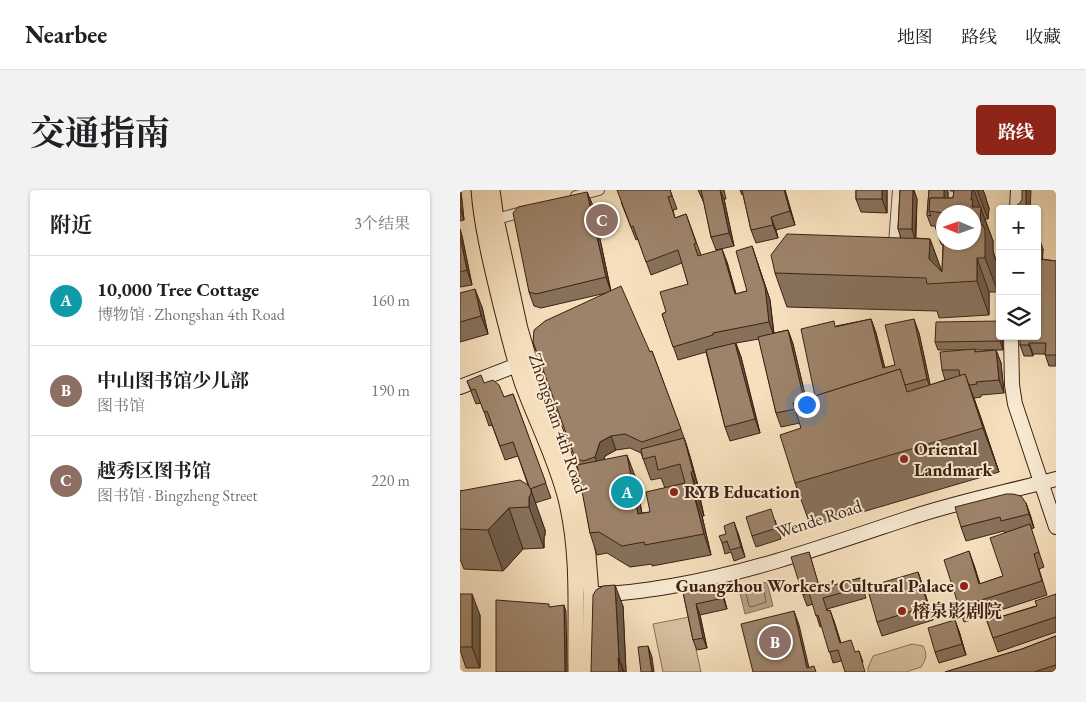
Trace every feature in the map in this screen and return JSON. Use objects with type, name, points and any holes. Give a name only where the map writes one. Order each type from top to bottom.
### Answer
[{"type":"main road","name":"Zhongshan 4th Road","points":[[479,190],[486,241],[520,359],[526,392],[559,476],[565,498],[585,589],[590,672]]},
{"type":"main road","name":"Zhongshan 4th Road","points":[[492,190],[496,219],[520,329],[520,359]]},
{"type":"main road","points":[[1010,190],[1010,205]]},
{"type":"main road","points":[[1017,205],[1018,190]]},
{"type":"main road","points":[[1011,340],[1013,395],[1018,412],[1048,476],[1056,527]]},
{"type":"main road","points":[[1018,340],[1021,397],[1056,499]]},
{"type":"main road","points":[[460,378],[520,359]]},
{"type":"main road","points":[[460,387],[520,359]]},
{"type":"main road","name":"Wende Road","points":[[585,589],[618,594],[718,577],[815,549],[1048,476]]},
{"type":"main road","name":"Zhongshan 4th Road","points":[[576,672],[585,589]]},
{"type":"street","points":[[571,198],[599,190]]},
{"type":"street","points":[[894,244],[898,190]]},
{"type":"street","points":[[496,219],[533,209]]},
{"type":"shaded area","points":[[689,617],[701,672],[663,672],[653,624]]},
{"type":"shaded area","points":[[912,644],[923,646],[925,649],[926,657],[921,667],[906,672],[868,672],[873,656]]},
{"type":"water","points":[[767,582],[773,606],[745,614],[739,589]]},
{"type":"building","points":[[617,190],[670,190],[672,196],[668,197],[675,218],[686,214],[696,243],[694,244],[698,256],[722,249],[735,294],[747,291],[736,251],[752,246],[765,287],[769,322],[713,333],[713,335],[673,347],[662,314],[666,312],[660,292],[688,284],[678,250],[646,262]]},
{"type":"building","points":[[701,190],[720,190],[729,233],[711,237]]},
{"type":"building","points":[[742,190],[784,190],[790,211],[771,217],[773,225],[751,230]]},
{"type":"building","points":[[856,190],[882,190],[882,199],[856,199]]},
{"type":"building","points":[[900,190],[913,190],[912,229],[898,229]]},
{"type":"building","points":[[929,190],[944,190],[944,198],[930,198],[929,211],[931,216],[927,215]]},
{"type":"building","points":[[954,190],[972,190],[972,205],[936,205],[936,212],[929,211],[930,198],[953,198]]},
{"type":"building","points":[[1022,190],[1026,190],[1026,205],[1017,205],[1022,199]]},
{"type":"building","points":[[587,192],[606,277],[536,294],[529,292],[513,213],[518,207]]},
{"type":"building","points":[[981,224],[983,225],[985,230],[985,258],[977,258],[977,281],[927,284],[926,278],[775,273],[771,255],[787,234],[930,239],[929,259],[942,272],[943,250],[981,250]]},
{"type":"building","points":[[460,236],[467,270],[460,272]]},
{"type":"building","points":[[1041,259],[1056,261],[1056,355],[1045,355],[1046,343],[1020,345],[1020,340],[1041,340]]},
{"type":"building","points":[[621,286],[650,352],[652,351],[681,429],[642,442],[625,434],[611,436],[600,442],[595,457],[583,461],[575,458],[533,342],[534,330],[545,321]]},
{"type":"building","points":[[475,289],[481,316],[460,322],[460,293]]},
{"type":"building","points":[[871,319],[883,368],[895,365],[885,325],[914,319],[927,379],[905,385],[900,369],[815,396],[801,329],[834,321],[835,327]]},
{"type":"building","points":[[996,321],[996,340],[1000,341],[935,342],[936,322]]},
{"type":"building","points":[[788,330],[804,400],[793,403],[795,409],[776,413],[758,337]]},
{"type":"building","points":[[735,343],[755,419],[725,427],[706,350]]},
{"type":"building","points":[[975,349],[975,352],[996,350],[999,380],[976,382],[977,384],[969,385],[965,374],[960,376],[959,370],[942,370],[940,352]]},
{"type":"building","points":[[900,369],[907,392],[965,374],[983,428],[795,483],[780,435],[801,428],[793,403]]},
{"type":"building","points":[[481,375],[484,383],[493,380],[499,385],[504,397],[513,394],[546,483],[530,489],[513,442],[500,446],[487,411],[484,412],[475,389],[471,390],[467,381]]},
{"type":"building","points":[[684,438],[693,471],[691,472],[696,494],[694,495],[704,534],[645,545],[644,542],[622,546],[599,532],[590,533],[577,465],[627,455],[638,514],[650,512],[646,492],[685,483],[680,464],[658,470],[655,456],[643,459],[641,449]]},
{"type":"building","points":[[520,480],[528,485],[531,490],[529,507],[509,508],[488,530],[460,529],[460,491]]},
{"type":"building","points":[[1006,494],[1021,496],[1026,503],[1029,514],[1001,521],[1000,517],[961,527],[955,507]]},
{"type":"building","points":[[771,509],[777,528],[752,536],[746,517]]},
{"type":"building","points":[[734,522],[741,547],[730,550],[727,541],[722,543],[719,536],[726,534],[724,526]]},
{"type":"building","points":[[1030,524],[1039,552],[1034,554],[1042,581],[959,607],[944,560],[969,551],[979,584],[1003,576],[990,538]]},
{"type":"building","points":[[809,552],[819,586],[833,581],[834,585],[860,578],[862,587],[823,598],[827,611],[830,610],[840,643],[851,640],[855,652],[859,651],[865,672],[845,672],[838,650],[829,652],[818,615],[816,616],[809,593],[803,595],[791,557]]},
{"type":"building","points":[[918,572],[928,606],[877,622],[867,587]]},
{"type":"building","points":[[719,583],[723,598],[696,604],[703,638],[693,640],[683,592]]},
{"type":"building","points":[[615,585],[619,672],[591,672],[593,595],[596,590],[603,586]]},
{"type":"building","points":[[460,594],[472,594],[472,647],[460,647]]},
{"type":"building","points":[[1056,594],[1056,617],[993,638],[987,621],[1037,606],[1035,601]]},
{"type":"building","points":[[496,600],[549,604],[549,607],[564,605],[565,672],[496,672]]},
{"type":"building","points":[[794,611],[807,668],[814,666],[816,672],[753,672],[741,624]]},
{"type":"building","points":[[955,620],[962,644],[935,652],[928,628]]},
{"type":"building","points":[[1056,636],[1056,665],[1034,672],[945,672],[1022,649]]},
{"type":"building","points":[[648,646],[652,672],[641,672],[638,647]]},
{"type":"place","name":"越秀区图书馆","points":[[602,220]]},
{"type":"place","name":"Oriental Landmark","points":[[904,459]]},
{"type":"place","name":"10,000 Tree Cottage","points":[[627,492]]},
{"type":"place","name":"RYB Education","points":[[674,492]]},
{"type":"place","name":"Guangzhou Workers' Cultural Palace","points":[[964,586]]},
{"type":"place","name":"榕泉影剧院","points":[[902,611]]},
{"type":"place","name":"中山图书馆少儿部","points":[[775,642]]}]
